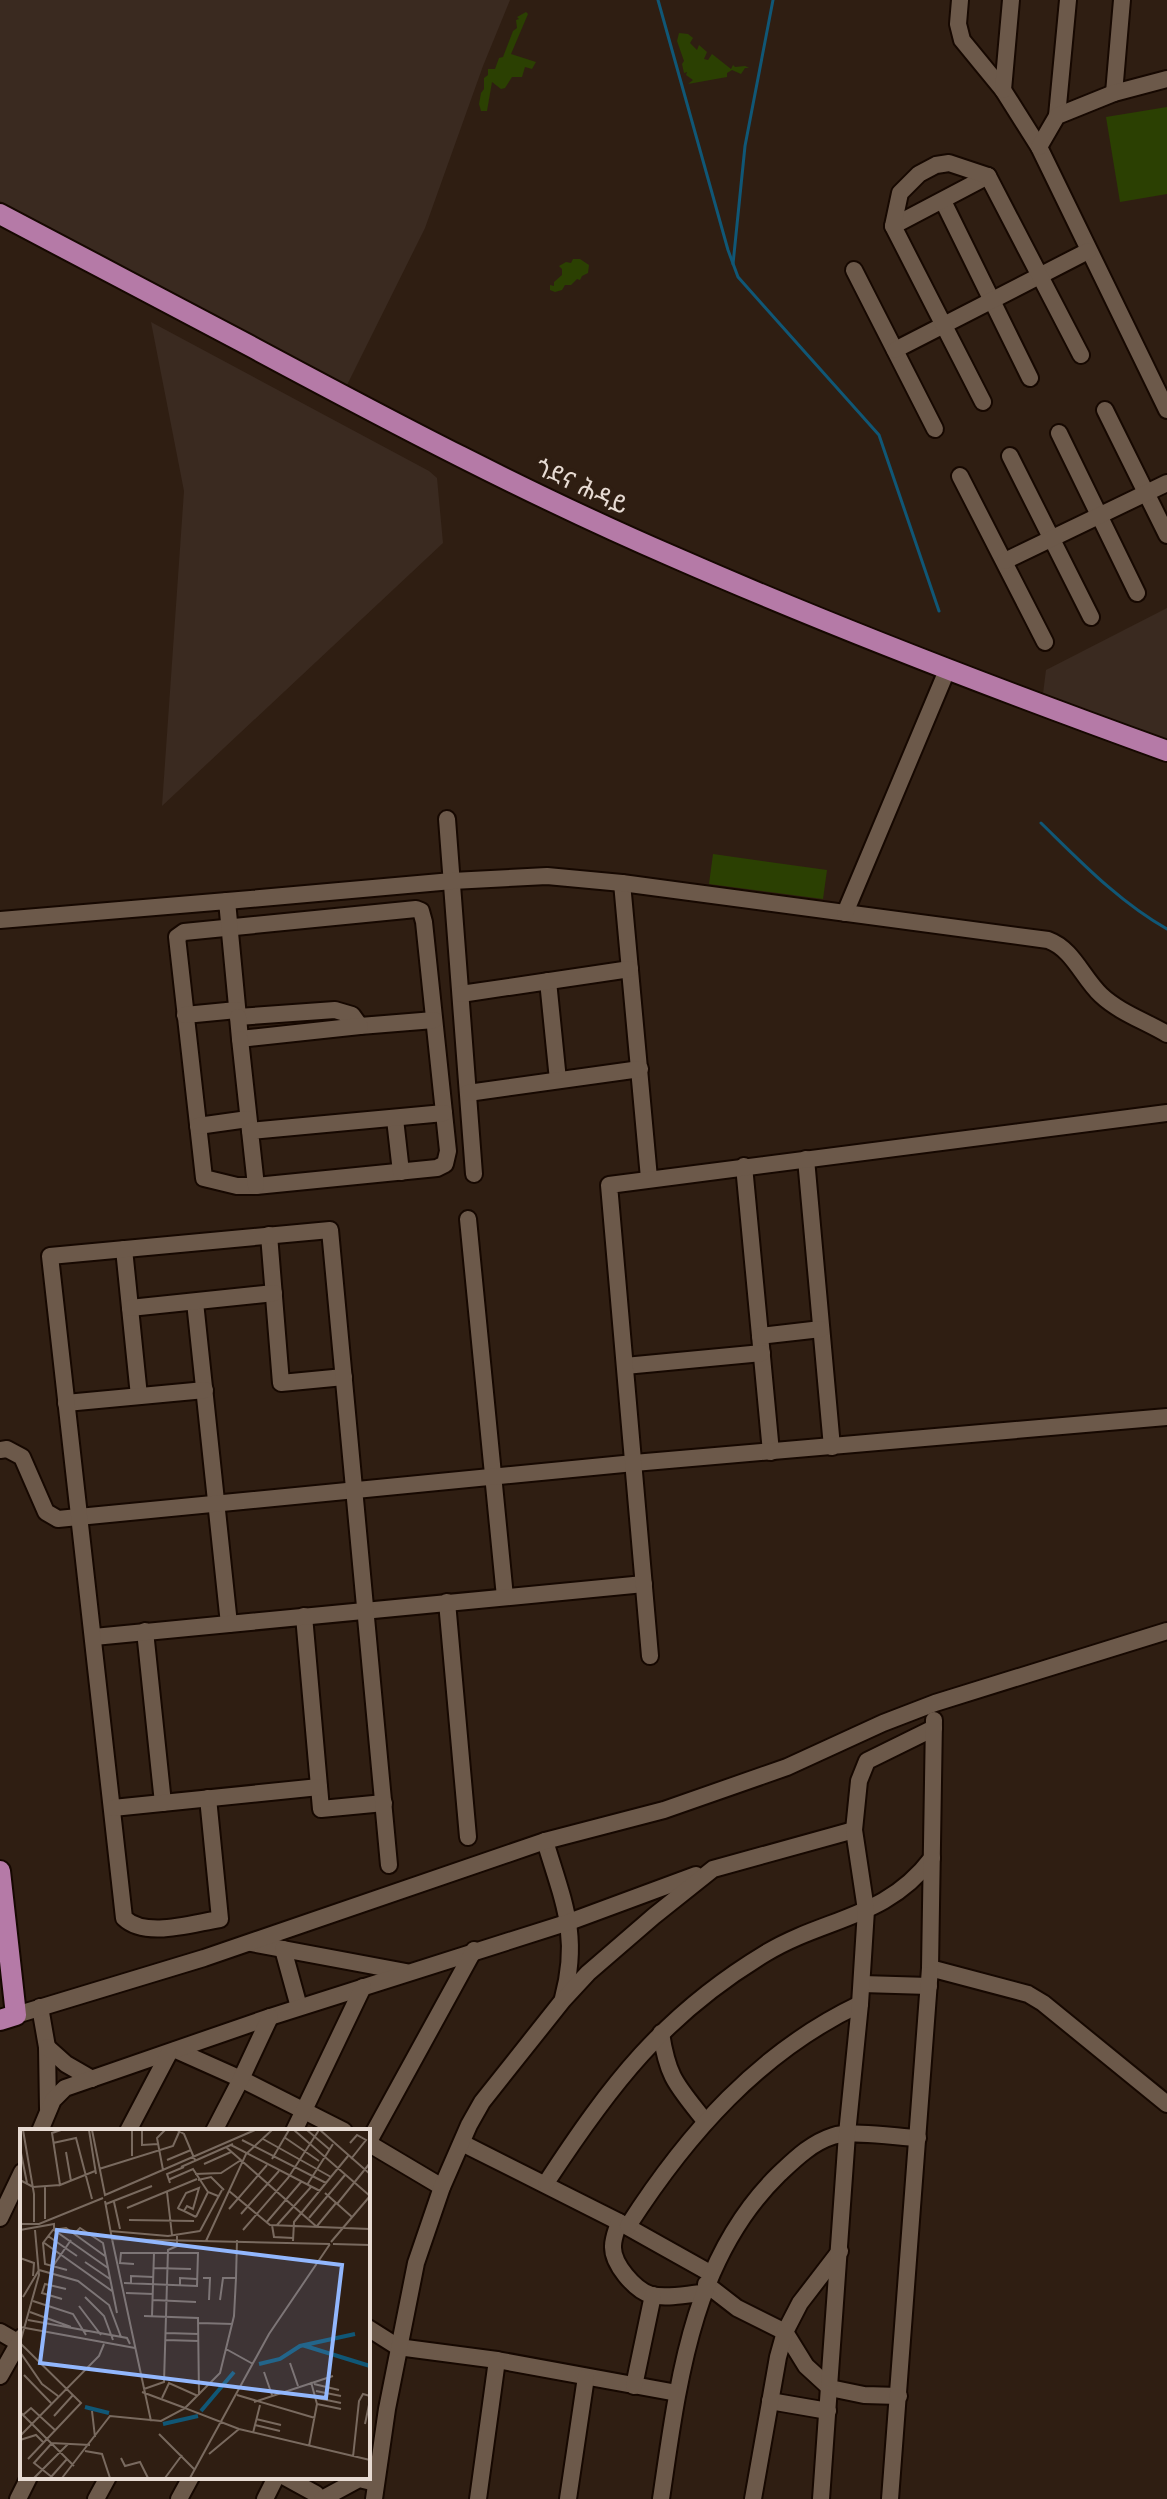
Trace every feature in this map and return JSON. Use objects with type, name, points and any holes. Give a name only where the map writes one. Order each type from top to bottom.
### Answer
[{"type":"main road","name":"ጎደና ሕዳይ","points":[[0,214],[371,411],[673,557],[1032,703],[1167,751]]},
{"type":"main road","points":[[0,1871],[8,2018]]},
{"type":"street","points":[[960,0],[958,24],[962,40],[1003,90],[1039,147],[1167,410]]},
{"type":"street","points":[[1003,90],[1011,0]]},
{"type":"street","points":[[1039,147],[1057,116],[1068,0]]},
{"type":"street","points":[[1114,93],[1122,0]]},
{"type":"street","points":[[1057,116],[1114,93],[1167,79]]},
{"type":"street","points":[[983,402],[893,226],[900,193],[927,169],[949,163],[988,176],[1081,355]]},
{"type":"street","points":[[893,226],[988,176]]},
{"type":"street","points":[[943,201],[1030,378]]},
{"type":"street","points":[[895,350],[1088,251]]},
{"type":"street","points":[[854,270],[935,429]]},
{"type":"street","points":[[1105,410],[1167,535]]},
{"type":"street","points":[[1059,433],[1137,593]]},
{"type":"street","points":[[1010,456],[1091,617]]},
{"type":"street","points":[[960,476],[1045,642]]},
{"type":"street","points":[[1005,561],[1167,483]]},
{"type":"street","points":[[845,913],[948,668]]},
{"type":"street","points":[[447,819],[474,1174]]},
{"type":"street","points":[[0,920],[452,881],[555,876],[1057,943],[1099,994],[1167,1034]]},
{"type":"street","points":[[622,883],[649,1178]]},
{"type":"street","points":[[227,901],[256,1186]]},
{"type":"street","points":[[419,910],[424,922],[448,1151],[445,1164],[437,1168],[256,1186],[237,1186],[204,1178],[185,1015],[177,937],[184,932],[419,910]]},
{"type":"street","points":[[461,994],[630,969]]},
{"type":"street","points":[[548,981],[558,1080]]},
{"type":"street","points":[[185,1015],[335,1010],[352,1015],[360,1026]]},
{"type":"street","points":[[240,1039],[434,1020]]},
{"type":"street","points":[[468,1093],[640,1069]]},
{"type":"street","points":[[198,1126],[395,1119],[444,1113]]},
{"type":"street","points":[[650,1656],[609,1185],[1167,1113]]},
{"type":"street","points":[[395,1119],[401,1172]]},
{"type":"street","points":[[806,1159],[832,1447]]},
{"type":"street","points":[[744,1166],[771,1452]]},
{"type":"street","points":[[468,1219],[505,1597]]},
{"type":"street","points":[[208,1798],[220,1919],[156,1929],[138,1927],[124,1918],[50,1256],[330,1230],[389,1865]]},
{"type":"street","points":[[269,1235],[281,1383],[344,1377]]},
{"type":"street","points":[[124,1249],[139,1396]]},
{"type":"street","points":[[130,1308],[274,1293]]},
{"type":"street","points":[[195,1302],[229,1624]]},
{"type":"street","points":[[625,1366],[761,1344],[821,1329]]},
{"type":"street","points":[[66,1403],[205,1390]]},
{"type":"street","points":[[0,1450],[7,1449],[22,1457],[46,1512],[58,1519],[634,1463],[1167,1417]]},
{"type":"street","points":[[94,1637],[644,1584]]},
{"type":"street","points":[[447,1602],[468,1837]]},
{"type":"street","points":[[304,1616],[321,1809],[384,1803]]},
{"type":"street","points":[[145,1631],[163,1803]]},
{"type":"street","points":[[8,2018],[250,1943],[545,1841],[664,1810],[787,1767],[935,1703],[1167,1631]]},
{"type":"street","points":[[890,2499],[929,1986],[935,1703]]},
{"type":"street","points":[[821,2499],[866,1910],[854,1830],[859,1781],[867,1761],[934,1728]]},
{"type":"street","points":[[113,1808],[319,1787]]},
{"type":"street","points":[[41,2129],[53,2100],[65,2088],[299,2007],[569,1922],[713,1869],[854,1830]]},
{"type":"street","points":[[545,1841],[569,1922],[572,1950],[563,2000]]},
{"type":"street","points":[[546,2183],[597,2106],[634,2061],[718,1984],[788,1941],[866,1910],[901,1891],[932,1858]]},
{"type":"street","points":[[289,2479],[318,2492],[359,2479],[375,2491],[398,2347],[416,2263],[442,2187],[482,2102],[563,2000],[620,1945],[713,1869]]},
{"type":"street","points":[[250,1943],[407,1972]]},
{"type":"street","points":[[283,1949],[299,2007]]},
{"type":"street","points":[[370,2139],[474,1950]]},
{"type":"street","points":[[930,1968],[1028,1994],[1167,2104]]},
{"type":"street","points":[[862,1984],[929,1986]]},
{"type":"street","points":[[295,2129],[363,1987]]},
{"type":"street","points":[[707,2283],[653,2295],[636,2285],[614,2258],[613,2245],[624,2224],[658,2180],[705,2121],[739,2086],[786,2048],[860,2004]]},
{"type":"street","points":[[40,2007],[47,2047],[48,2112]]},
{"type":"street","points":[[215,2129],[270,2017]]},
{"type":"street","points":[[661,2033],[665,2062],[673,2080],[705,2121]]},
{"type":"street","points":[[47,2047],[66,2064],[92,2079]]},
{"type":"street","points":[[172,2052],[241,2079],[340,2129]]},
{"type":"street","points":[[129,2129],[172,2052]]},
{"type":"street","points":[[661,2499],[690,2332],[707,2283],[750,2207],[766,2187],[809,2147],[837,2134],[918,2138]]},
{"type":"street","points":[[462,2143],[624,2224],[744,2312],[785,2332],[806,2366],[830,2388],[864,2395],[899,2396]]},
{"type":"street","points":[[370,2144],[442,2187]]},
{"type":"street","points":[[0,2218],[20,2176]]},
{"type":"street","points":[[753,2499],[785,2332],[800,2303],[840,2251]]},
{"type":"street","points":[[634,2386],[653,2295]]},
{"type":"street","points":[[370,2328],[403,2325]]},
{"type":"street","points":[[370,2329],[398,2347],[497,2360],[677,2393]]},
{"type":"street","points":[[0,2332],[20,2340],[0,2376]]},
{"type":"street","points":[[478,2499],[497,2360]]},
{"type":"street","points":[[568,2499],[586,2377]]},
{"type":"street","points":[[653,2390],[673,2420]]},
{"type":"street","points":[[770,2401],[828,2411]]},
{"type":"street","points":[[18,2499],[28,2479]]},
{"type":"street","points":[[96,2499],[107,2479]]},
{"type":"street","points":[[179,2499],[190,2479]]},
{"type":"street","points":[[265,2499],[275,2479]]},
{"type":"shaded area","points":[[0,0],[510,0],[425,228],[347,385],[0,201]]},
{"type":"shaded area","points":[[151,322],[429,471],[437,478],[443,543],[162,806],[184,491]]},
{"type":"shaded area","points":[[1167,608],[1167,743],[1042,702],[1046,670]]},
{"type":"green space","points":[[526,12],[528,14],[511,54],[536,62],[532,69],[525,67],[522,77],[512,77],[505,88],[501,89],[492,82],[487,111],[481,111],[479,104],[488,69],[495,69],[499,58],[503,57],[517,28],[517,17]]},
{"type":"green space","points":[[679,33],[688,34],[693,38],[690,43],[697,50],[699,45],[707,52],[704,59],[708,60],[712,54],[731,69],[733,65],[749,68],[741,74],[732,70],[727,77],[688,84],[693,80],[686,75],[687,72],[684,73],[684,61],[677,41]]},
{"type":"green space","points":[[1167,107],[1167,194],[1120,202],[1106,117]]},
{"type":"green space","points":[[573,259],[580,259],[589,265],[588,273],[571,285],[565,285],[562,290],[550,290],[550,285],[554,286],[562,275],[559,266],[571,263]]},
{"type":"green space","points":[[713,854],[827,870],[823,899],[709,884]]},
{"type":"waterway","points":[[658,0],[738,277],[879,435],[939,611]]},
{"type":"waterway","points":[[733,264],[745,146],[773,0]]},
{"type":"waterway","points":[[1041,823],[1116,894],[1167,929]]}]
